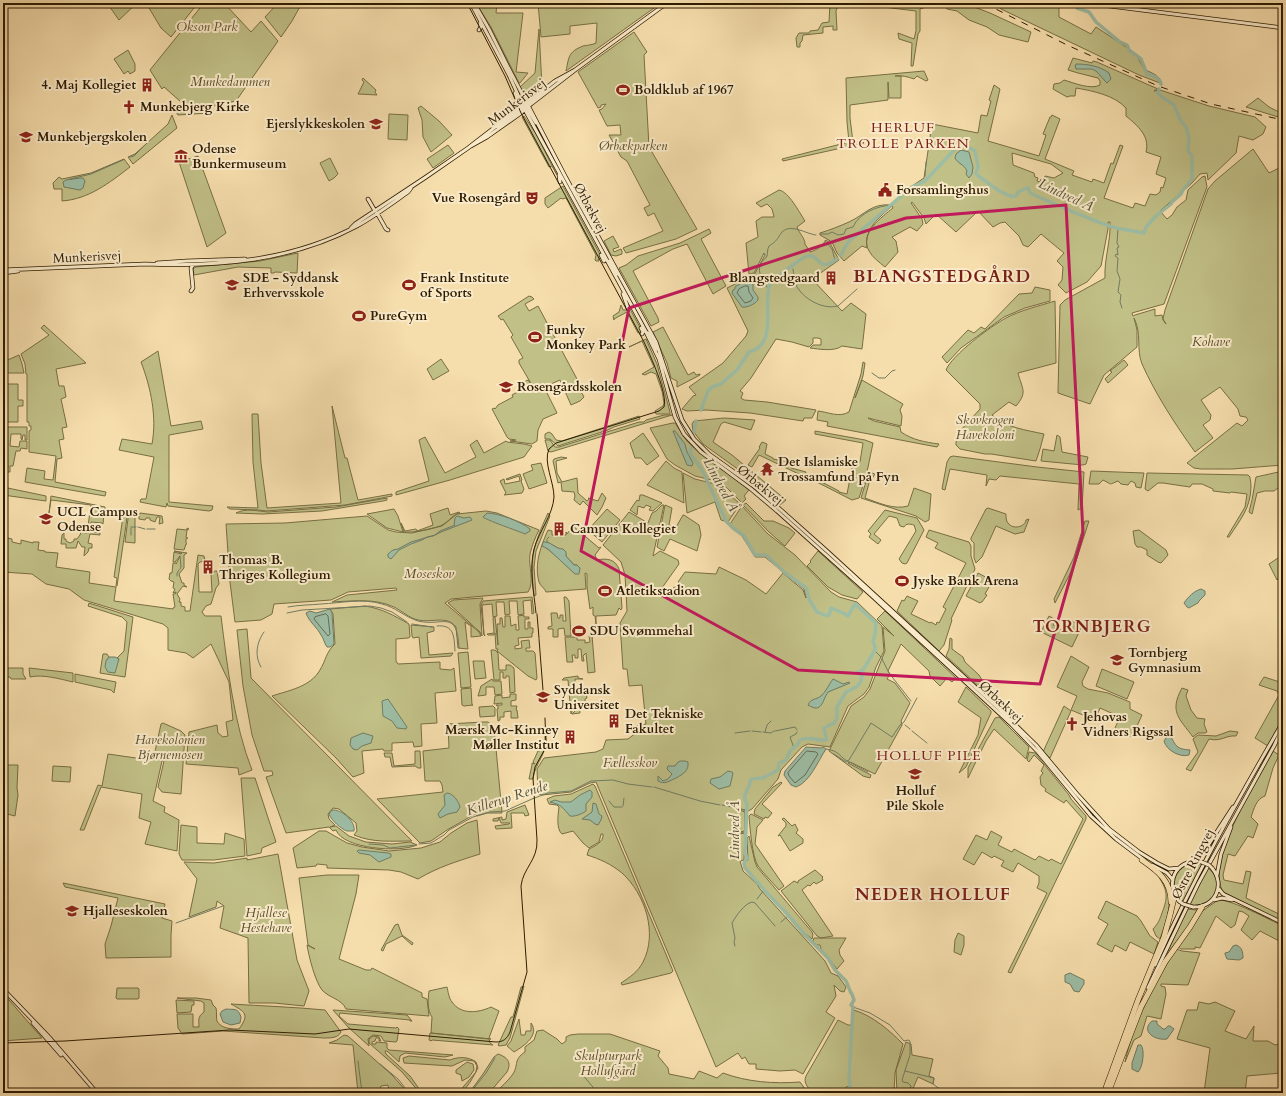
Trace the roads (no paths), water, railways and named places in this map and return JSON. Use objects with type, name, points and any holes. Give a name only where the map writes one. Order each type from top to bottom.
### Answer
[{"type":"highway","points":[[1142,860],[1160,873],[1168,887],[1171,900],[1168,923]]},
{"type":"highway","points":[[1103,1093],[1168,923],[1175,894]]},
{"type":"highway","points":[[1109,1093],[1141,1007],[1165,962],[1190,927],[1202,907]]},
{"type":"main road","points":[[471,3],[515,87],[542,133]]},
{"type":"main road","name":"Ørbækvej","points":[[474,3],[489,29],[556,165],[562,181],[596,240]]},
{"type":"main road","name":"Munkerisvej","points":[[145,264],[193,265],[236,262],[281,254],[312,246],[340,234],[360,224],[396,197],[468,148],[668,3]]},
{"type":"main road","points":[[1086,3],[1283,28]]},
{"type":"main road","points":[[474,9],[481,26],[479,30]]},
{"type":"main road","points":[[484,27],[496,44]]},
{"type":"main road","name":"Munkerisvej","points":[[468,148],[487,137],[546,90],[549,85],[575,70]]},
{"type":"main road","points":[[509,75],[520,104],[526,106]]},
{"type":"main road","name":"Ørbækvej","points":[[526,106],[539,126],[650,331],[662,357],[682,420],[697,443],[708,454],[755,487],[858,579],[1016,725],[1036,745],[1095,814],[1110,829],[1139,852],[1157,863],[1169,869],[1175,870],[1179,868]]},
{"type":"main road","points":[[562,181],[566,180],[580,204]]},
{"type":"main road","name":"Munkerisvej","points":[[351,228],[355,224],[408,192],[411,188]]},
{"type":"main road","points":[[368,199],[388,230]]},
{"type":"main road","points":[[596,240],[608,259],[612,260]]},
{"type":"main road","points":[[596,240],[606,261],[610,262],[624,287],[628,290]]},
{"type":"main road","name":"Munkerisvej","points":[[4,271],[145,264],[187,260],[259,258]]},
{"type":"main road","points":[[169,265],[185,263],[187,260]]},
{"type":"main road","points":[[186,265],[190,262],[216,260]]},
{"type":"main road","name":"Ørbækvej","points":[[606,261],[646,332],[658,359],[675,417],[689,440],[701,452],[751,489],[821,550],[1012,725],[1038,752],[1091,816],[1116,839],[1142,860],[1167,873],[1173,880]]},
{"type":"main road","points":[[191,291],[193,288],[193,265]]},
{"type":"main road","points":[[623,290],[628,308]]},
{"type":"main road","points":[[636,315],[646,329],[650,331]]},
{"type":"main road","points":[[636,315],[643,331],[642,334]]},
{"type":"main road","points":[[646,332],[649,334],[662,357]]},
{"type":"main road","points":[[821,550],[826,552],[855,579],[858,579]]},
{"type":"main road","name":"Østre Ringvej","points":[[1131,1020],[1177,918],[1246,787],[1283,722]]},
{"type":"main road","name":"Østre Ringvej","points":[[1141,1007],[1186,908],[1283,727]]},
{"type":"main road","points":[[1195,861],[1209,844],[1246,787]]},
{"type":"main road","points":[[1245,797],[1224,843],[1217,875],[1219,888],[1223,894],[1283,923]]},
{"type":"main road","points":[[1078,801],[1092,814],[1095,814]]},
{"type":"main road","points":[[1091,816],[1094,816],[1110,829]]},
{"type":"main road","points":[[1217,875],[1209,865],[1199,861],[1188,862],[1179,868],[1175,874],[1173,880],[1175,894],[1184,904],[1193,907],[1202,907],[1218,898],[1225,898],[1247,906]]},
{"type":"main road","points":[[1213,900],[1219,888]]},
{"type":"main road","points":[[3,989],[97,1093]]},
{"type":"water","points":[[1076,64],[1098,67],[1109,73],[1111,79],[1107,83],[1096,71],[1092,69],[1076,69]]},
{"type":"water","points":[[961,150],[969,152],[973,167],[972,174],[969,178],[966,174],[966,169],[955,158],[956,154]]},
{"type":"water","points":[[83,178],[85,181],[83,188],[80,190],[64,187],[63,182],[66,180]]},
{"type":"water","points":[[751,281],[753,283],[753,290],[758,297],[758,300],[751,305],[742,307],[732,293],[733,290],[743,282]]},
{"type":"water","points":[[673,431],[675,431],[685,444],[687,452],[693,463],[692,466],[687,465]]},
{"type":"water","points":[[487,513],[503,516],[516,521],[526,526],[530,529],[530,531],[525,534],[483,517]]},
{"type":"water","points":[[457,516],[464,518],[470,517],[472,520],[441,532],[435,535],[440,531],[455,525],[455,518]]},
{"type":"water","points":[[426,538],[399,550],[391,559],[388,557],[388,554],[393,550],[411,542]]},
{"type":"water","points":[[543,542],[563,549],[566,552],[566,556],[574,565],[577,565],[580,568],[579,574],[575,574],[548,549],[542,546]]},
{"type":"water","points":[[1201,589],[1205,591],[1205,595],[1198,603],[1189,608],[1187,607],[1184,603],[1189,596]]},
{"type":"water","points":[[330,609],[332,613],[334,644],[327,647],[323,638],[306,613],[310,611],[316,613]]},
{"type":"water","points":[[109,657],[119,659],[115,673],[108,672],[105,667],[106,661]]},
{"type":"water","points":[[833,679],[843,684],[850,683],[828,692],[819,707],[816,708],[808,705],[812,700],[823,694]]},
{"type":"water","points":[[388,699],[407,727],[406,729],[397,728],[392,721],[383,716],[382,701]]},
{"type":"water","points":[[363,733],[373,736],[371,743],[362,746],[357,750],[353,749],[350,745],[351,738]]},
{"type":"water","points":[[1168,735],[1170,735],[1179,748],[1190,750],[1189,755],[1185,756],[1170,750],[1164,741]]},
{"type":"water","points":[[806,747],[823,747],[826,749],[810,776],[796,787],[791,785],[784,775],[785,771]]},
{"type":"water","points":[[680,761],[688,762],[688,768],[685,772],[667,782],[663,783],[658,781],[658,776],[663,781],[668,779],[672,774],[667,769],[668,766],[675,766]]},
{"type":"water","points":[[728,771],[733,773],[730,786],[719,789],[710,783],[711,779],[720,777]]},
{"type":"water","points":[[590,790],[592,792],[592,797],[586,804],[586,811],[578,815],[570,816],[562,807],[550,802],[555,800],[561,802],[571,802]]},
{"type":"water","points":[[447,793],[451,794],[455,798],[460,807],[457,812],[440,818],[438,814],[445,805],[444,795]]},
{"type":"water","points":[[593,803],[596,804],[599,814],[602,816],[598,825],[590,820],[582,819],[592,812]]},
{"type":"water","points":[[332,810],[340,811],[347,816],[353,823],[354,831],[347,831],[336,824],[329,814]]},
{"type":"water","points":[[357,851],[388,853],[391,854],[391,857],[379,862],[370,855],[359,853]]},
{"type":"water","points":[[1236,945],[1242,950],[1243,958],[1239,960],[1227,959],[1225,953],[1229,952],[1233,946]]},
{"type":"water","points":[[1070,973],[1084,980],[1084,984],[1079,992],[1074,991],[1070,984],[1065,982],[1065,975]]},
{"type":"water","points":[[226,1009],[237,1010],[241,1017],[240,1023],[231,1025],[223,1022],[220,1014]]},
{"type":"water","points":[[1152,1021],[1157,1021],[1157,1024],[1163,1029],[1170,1026],[1174,1029],[1167,1039],[1154,1037],[1148,1032],[1149,1025]]},
{"type":"water","points":[[1138,1045],[1141,1045],[1143,1054],[1142,1063],[1138,1072],[1132,1069],[1132,1063]]},
{"type":"waterway","name":"Lindved Å","points":[[1076,4],[1077,8],[1089,12],[1096,22],[1120,42],[1127,45],[1129,50],[1141,59],[1147,74],[1158,78],[1161,84]]},
{"type":"waterway","name":"Lindved Å","points":[[841,255],[848,242],[904,192],[925,181],[959,145],[963,144],[975,151],[978,167],[976,173],[977,175],[1007,195],[1016,196],[1018,192],[1028,188],[1030,193],[1092,220],[1116,228],[1144,233],[1146,227],[1181,194],[1192,179],[1192,156],[1188,151],[1189,138],[1186,127],[1181,121],[1174,105],[1158,93],[1159,89]]},
{"type":"waterway","points":[[130,157],[134,156],[144,146]]},
{"type":"waterway","points":[[70,179],[91,174],[123,160]]},
{"type":"waterway","points":[[925,176],[926,162]]},
{"type":"waterway","name":"Lindved Å","points":[[820,234],[828,234],[832,232],[838,235],[844,234],[846,229],[853,227],[864,214],[880,207],[892,205]]},
{"type":"waterway","points":[[769,290],[761,277],[759,270],[762,262],[767,256],[769,246],[782,232],[790,229],[816,235]]},
{"type":"waterway","points":[[1118,229],[1117,243],[1119,247],[1117,248],[1118,255],[1116,254],[1115,256],[1118,258],[1117,271],[1120,279],[1118,292],[1121,295],[1120,302],[1122,308]]},
{"type":"waterway","name":"Lindved Å","points":[[825,241],[832,249],[835,260]]},
{"type":"waterway","name":"Lindved Å","points":[[701,410],[708,391],[712,387],[721,384],[737,370],[749,352],[758,348],[764,341],[767,332],[768,292],[770,284],[807,256],[815,257],[822,264],[830,263],[837,259]]},
{"type":"waterway","points":[[793,269],[795,283],[799,290],[808,299],[820,305],[832,307],[838,306],[857,289]]},
{"type":"waterway","points":[[872,373],[879,378],[885,378],[895,370]]},
{"type":"waterway","name":"Lindved Å","points":[[694,432],[696,421]]},
{"type":"waterway","name":"Lindved Å","points":[[691,448],[690,453],[702,470],[726,521],[744,536],[755,555],[766,555],[784,572],[806,588],[810,601],[817,612],[827,616],[829,615],[831,608],[848,616],[855,604],[876,623],[873,641],[875,650],[863,670],[858,672],[862,677],[860,683],[856,687],[846,692],[837,707],[837,718],[834,723],[824,728],[826,740],[806,738],[800,740],[798,744],[790,751],[786,760],[779,763],[778,770],[763,778],[751,779],[745,797],[747,804],[745,853],[747,858],[744,863],[745,868],[804,934],[828,958],[835,970],[846,981],[851,993]]},
{"type":"waterway","points":[[131,527],[136,527]]},
{"type":"waterway","points":[[138,527],[145,529]]},
{"type":"waterway","points":[[131,528],[131,535]]},
{"type":"waterway","points":[[147,529],[155,529]]},
{"type":"waterway","points":[[180,556],[180,569]]},
{"type":"waterway","points":[[177,576],[179,570]]},
{"type":"waterway","points":[[288,607],[352,601],[375,602],[387,605],[418,621],[452,623],[458,636],[459,648]]},
{"type":"waterway","points":[[287,613],[302,610],[370,606],[392,612],[407,622]]},
{"type":"waterway","points":[[412,624],[432,627]]},
{"type":"waterway","points":[[437,626],[447,627],[450,630],[454,637],[455,651]]},
{"type":"waterway","points":[[261,667],[257,649],[264,632]]},
{"type":"waterway","name":"Lindved Å","points":[[874,650],[881,657]]},
{"type":"waterway","points":[[882,659],[889,673],[911,701]]},
{"type":"waterway","points":[[826,749],[836,752],[847,761],[849,760],[871,723],[892,737],[900,725],[904,722],[917,698]]},
{"type":"waterway","points":[[765,732],[767,725],[771,721]]},
{"type":"waterway","points":[[905,725],[910,729]]},
{"type":"waterway","points":[[775,731],[795,727],[797,730]]},
{"type":"waterway","points":[[735,733],[750,731]]},
{"type":"waterway","points":[[752,731],[761,732]]},
{"type":"waterway","points":[[763,732],[771,733],[774,731]]},
{"type":"waterway","points":[[912,731],[927,743]]},
{"type":"waterway","points":[[794,748],[790,737],[797,732]]},
{"type":"waterway","points":[[834,754],[846,762]]},
{"type":"waterway","points":[[847,761],[868,772]]},
{"type":"waterway","name":"Killerup Rende","points":[[419,844],[431,843],[449,830],[473,817],[490,812],[505,811],[548,793],[571,791],[591,781],[613,780],[628,784],[652,787]]},
{"type":"waterway","name":"Killerup Rende","points":[[654,787],[700,801],[720,805]]},
{"type":"waterway","points":[[623,806],[624,798]]},
{"type":"waterway","points":[[609,801],[614,807],[622,807]]},
{"type":"waterway","name":"Killerup Rende","points":[[722,805],[746,810]]},
{"type":"waterway","points":[[735,833],[746,832]]},
{"type":"waterway","name":"Killerup Rende","points":[[369,844],[383,845],[390,848],[416,845]]},
{"type":"waterway","points":[[757,899],[764,890]]},
{"type":"waterway","points":[[735,946],[732,923],[740,911],[749,903],[755,903],[775,926]]},
{"type":"waterway","points":[[176,923],[223,906]]},
{"type":"waterway","points":[[781,922],[789,915]]},
{"type":"waterway","name":"Lindved Å","points":[[851,1093],[849,1078],[853,1007],[851,1005],[854,1000],[852,994]]},
{"type":"waterway","points":[[853,1007],[870,1013],[890,1025],[904,1041],[910,1041],[910,1055],[902,1080],[911,1086],[909,1093]]},
{"type":"waterway","points":[[470,1093],[486,1073],[495,1058]]},
{"type":"waterway","points":[[358,1061],[362,1093]]},
{"type":"waterway","points":[[380,1064],[398,1079],[409,1093]]},
{"type":"waterway","points":[[905,1071],[934,1078],[933,1084],[945,1093]]},
{"type":"waterway","points":[[581,1073],[598,1093]]},
{"type":"tram line","points":[[467,3],[505,76],[521,113],[644,342],[658,374],[665,401],[664,407],[659,411],[556,443],[549,449],[547,460],[554,497],[549,517],[534,549],[532,581],[536,613]]},
{"type":"tram line","points":[[537,614],[539,638]]},
{"type":"tram line","points":[[539,639],[543,690]]},
{"type":"tram line","points":[[3,1043],[65,1041],[230,1030],[315,1034],[349,1029],[496,1042],[504,1040],[508,1037],[510,1032],[527,972],[521,886],[524,874],[533,859],[537,847],[533,778],[535,767],[546,747],[545,718]]},
{"type":"railway","points":[[984,3],[1067,45],[1158,86],[1211,104],[1283,120]]},
{"type":"railway","points":[[3,1080],[16,1093]]},
{"type":"place","name":"4. Maj Kollegiet","points":[[147,85]]},
{"type":"place","name":"Boldklub af 1967","points":[[623,90]]},
{"type":"place","name":"Munkebjerg Kirke","points":[[129,107]]},
{"type":"place","name":"Ejerslykkeskolen","points":[[376,124]]},
{"type":"place","name":"Munkebjergskolen","points":[[26,137]]},
{"type":"place","name":"Odense Bunkermuseum","points":[[181,156]]},
{"type":"place","name":"Forsamlingshus","points":[[885,190]]},
{"type":"place","name":"Vue Rosengård","points":[[532,198]]},
{"type":"place","name":"Blangstedgaard","points":[[831,278]]},
{"type":"place","name":"SDE - Syddansk Erhvervsskole","points":[[232,285]]},
{"type":"place","name":"Frank Institute of Sports","points":[[409,285]]},
{"type":"place","name":"PureGym","points":[[359,316]]},
{"type":"place","name":"Funky Monkey Park","points":[[535,337]]},
{"type":"place","name":"Rosengårdsskolen","points":[[506,387]]},
{"type":"place","name":"Det Islamiske Trossamfund på Fyn","points":[[767,469]]},
{"type":"place","name":"UCL Campus Odense","points":[[46,519]]},
{"type":"place","name":"Campus Kollegiet","points":[[559,529]]},
{"type":"place","name":"Thomas B. Thriges Kollegium","points":[[208,567]]},
{"type":"place","name":"Jyske Bank Arena","points":[[902,581]]},
{"type":"place","name":"Atletikstadion","points":[[605,591]]},
{"type":"place","name":"SDU Svømmehal","points":[[579,631]]},
{"type":"place","name":"Tornbjerg Gymnasium","points":[[1117,660]]},
{"type":"place","name":"Syddansk Universitet","points":[[543,697]]},
{"type":"place","name":"Det Tekniske Fakultet","points":[[614,721]]},
{"type":"place","name":"Jehovas Vidners Rigssal","points":[[1072,724]]},
{"type":"place","name":"Mærsk Mc-Kinney Møller Institut","points":[[570,737]]},
{"type":"place","name":"Holluf Pile Skole","points":[[915,774]]},
{"type":"place","name":"Hjalleseskolen","points":[[72,911]]},
{"type":"district","name":"HERLUF TROLLE PARKEN","points":[[903,136]]},
{"type":"district","name":"BLANGSTEDGÅRD","points":[[942,276]]},
{"type":"district","name":"TORNBJERG","points":[[1092,626]]},
{"type":"district","name":"HOLLUF PILE","points":[[929,755]]},
{"type":"district","name":"NEDER HOLLUF","points":[[933,894]]},
{"type":"park label","name":"Okson Park","points":[[207,27]]},
{"type":"park label","name":"Munkedammen","points":[[230,82]]},
{"type":"park label","name":"Ørbækparken","points":[[633,146]]},
{"type":"park label","name":"Kohave","points":[[1211,342]]},
{"type":"park label","name":"Skovkrogen Havekoloni","points":[[985,428]]},
{"type":"park label","name":"Moseskov","points":[[429,574]]},
{"type":"park label","name":"Havekolonien Bjørnemosen","points":[[170,748]]},
{"type":"park label","name":"Fællesskov","points":[[630,763]]},
{"type":"park label","name":"Hjallese Hestehave","points":[[266,920]]},
{"type":"park label","name":"Skulpturpark Hollufgård","points":[[608,1064]]}]
